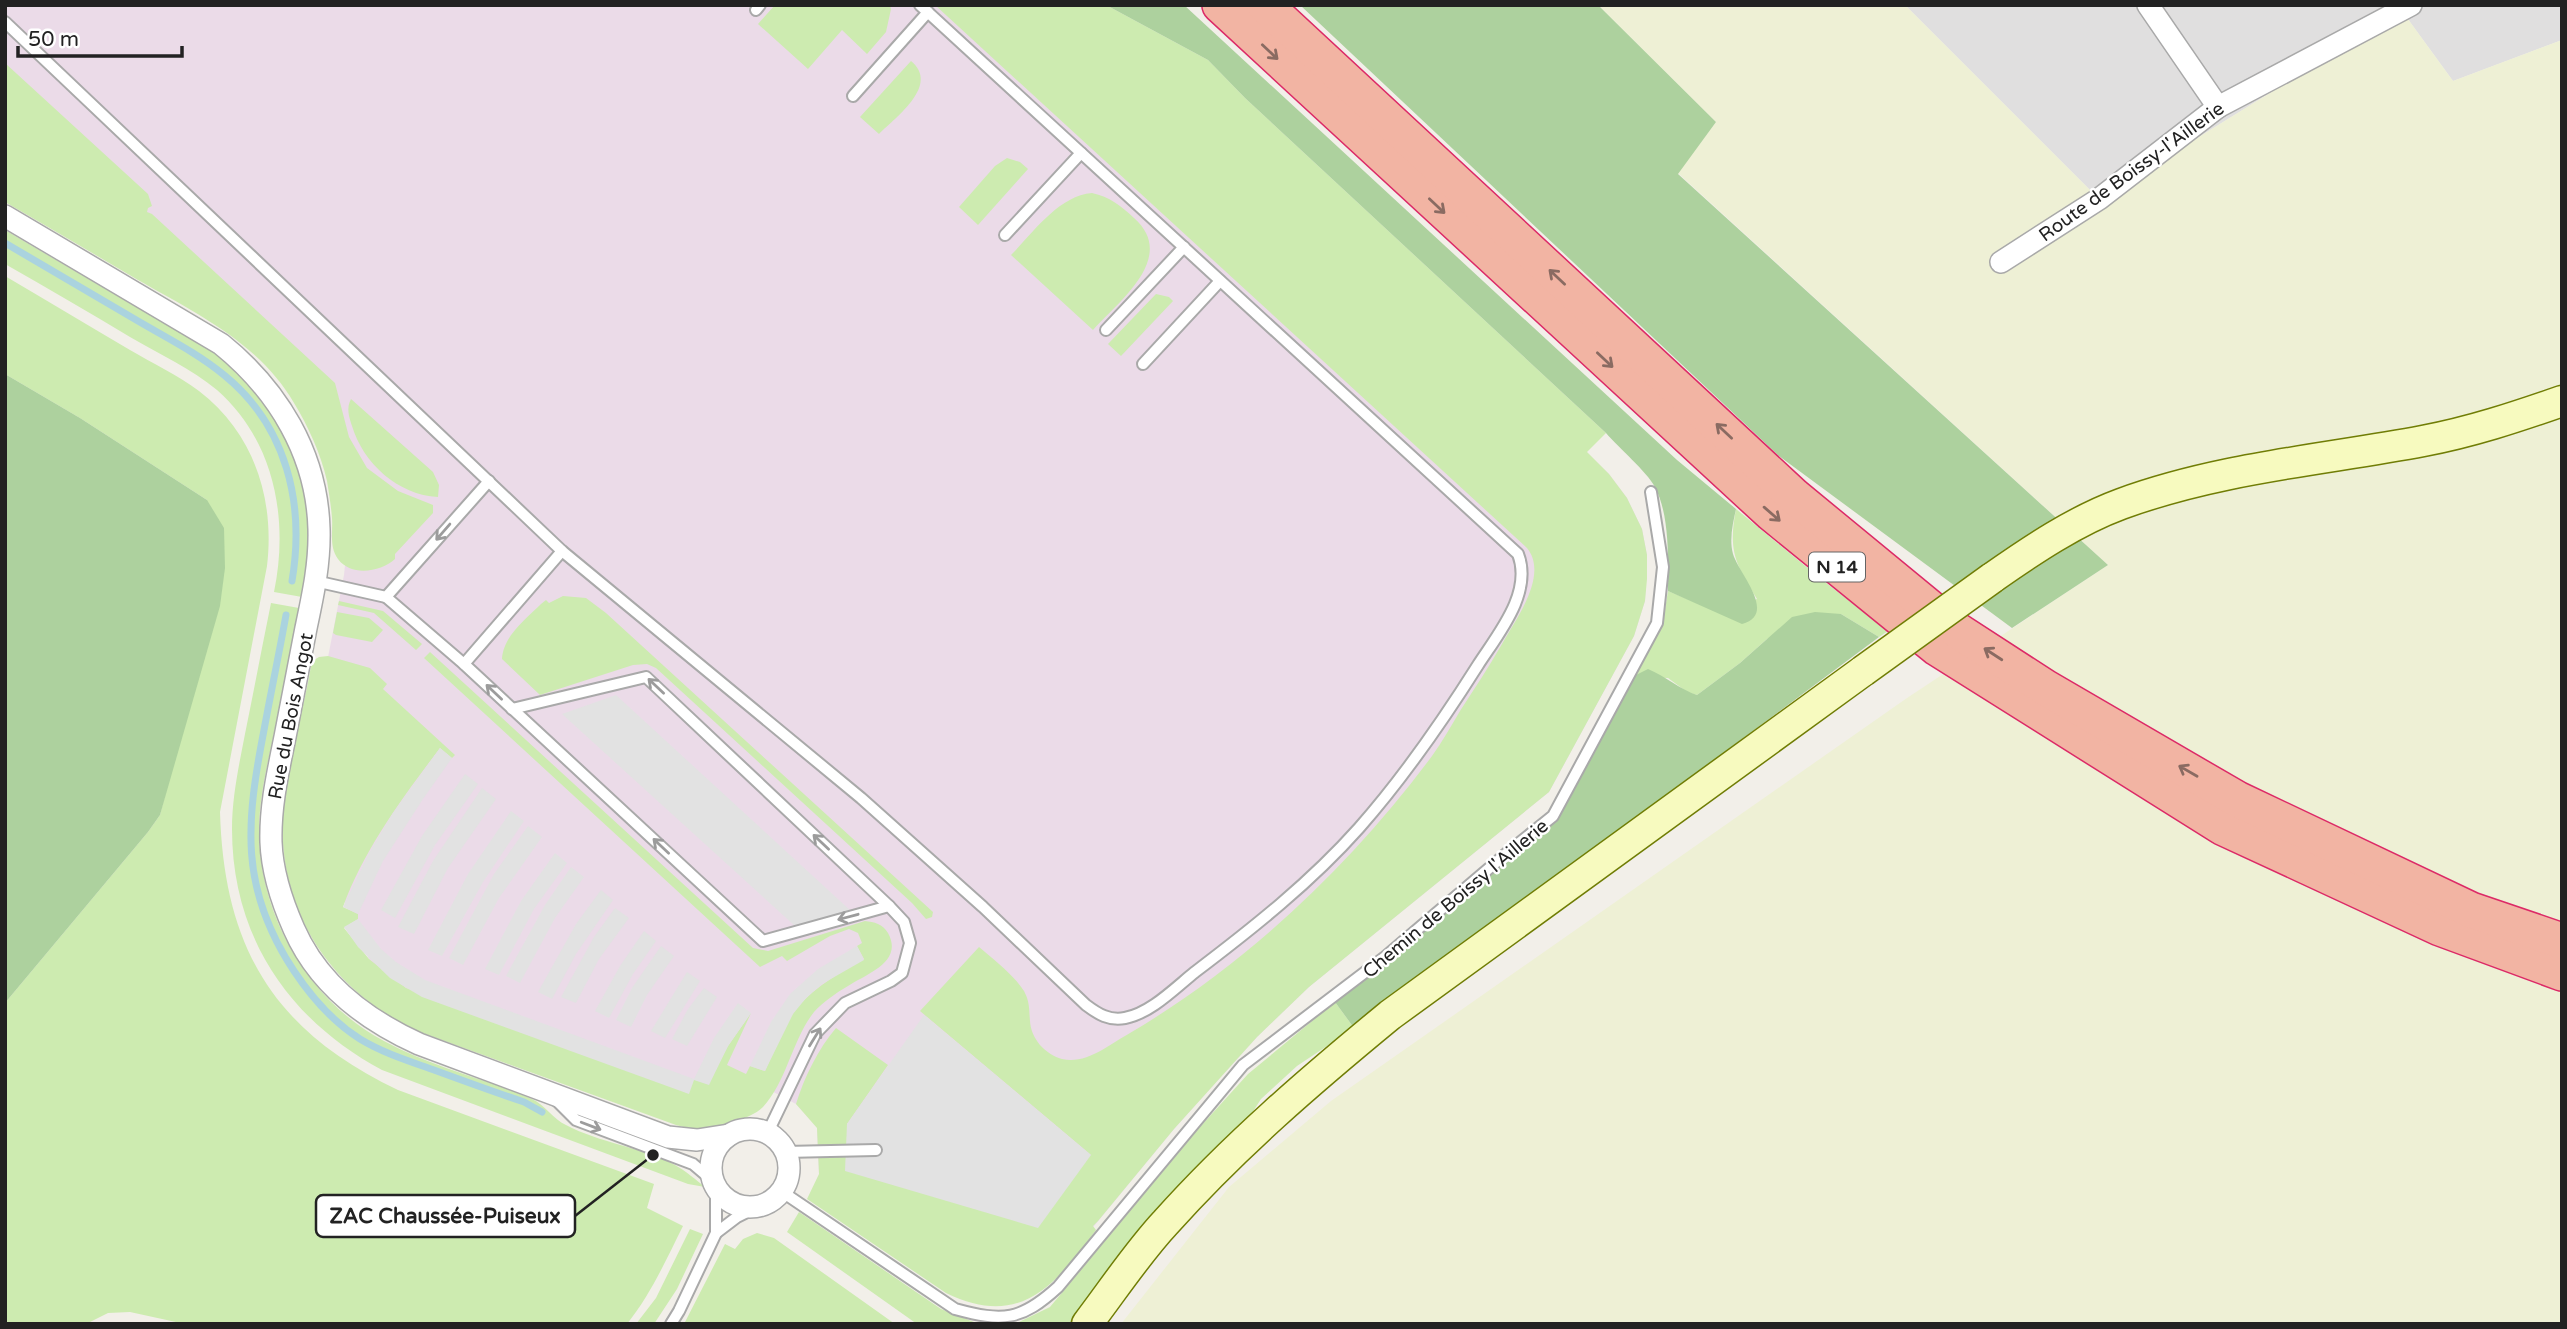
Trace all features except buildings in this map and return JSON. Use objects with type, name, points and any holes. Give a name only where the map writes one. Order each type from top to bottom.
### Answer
[{"type":"highway","name":"N 14","points":[[1220,5],[1772,513],[1937,648],[2222,827],[2440,928],[2562,973]]},
{"type":"highway","name":"N 14","points":[[1265,5],[1794,496],[1948,623],[2046,688],[2237,799],[2471,910],[2562,941]]},
{"type":"highway","points":[[2237,799],[2521,914],[2562,928]]},
{"type":"main road","points":[[1087,1324],[1164,1224],[1271,1117],[1390,1015],[2045,542],[2119,505],[2222,474],[2424,441],[2473,430],[2562,401]]},
{"type":"street","points":[[2148,5],[2218,107]]},
{"type":"street","name":"Route de Boissy-l'Aillerie","points":[[2001,262],[2099,199],[2218,107],[2411,5]]},
{"type":"street","name":"Rue du Bois Angot","points":[[5,216],[195,327],[244,363],[262,382],[291,424],[313,485],[319,527],[315,581],[275,785],[272,822],[274,868],[287,914],[317,968],[349,1002],[382,1026],[419,1044],[668,1137],[697,1140],[729,1135]]},
{"type":"street","points":[[748,1129],[767,1133],[778,1141],[785,1152],[789,1171],[781,1191],[761,1205],[748,1207],[724,1197],[715,1184],[711,1168],[713,1155],[720,1144],[729,1135],[748,1129]]},
{"type":"street","name":"Rue du Bois Angot","points":[[668,1137],[697,1158],[715,1184]]},
{"type":"lane","points":[[5,22],[562,551],[862,798],[1086,1004],[1101,1016],[1128,1018],[1153,1004],[1254,927],[1315,873],[1358,830],[1402,777],[1460,693],[1512,610],[1521,580],[1522,565],[1518,554],[924,9],[853,96]]},
{"type":"lane","points":[[1005,235],[1081,153]]},
{"type":"lane","points":[[1106,330],[1184,247]]},
{"type":"lane","points":[[1143,364],[1220,281]]},
{"type":"lane","points":[[386,597],[489,481]]},
{"type":"lane","name":"Chemin de Boissy l'Aillerie","points":[[781,1191],[955,1309],[987,1318],[1018,1315],[1037,1306],[1058,1287],[1243,1065],[1385,957],[1553,817],[1657,622],[1663,567],[1651,492]]},
{"type":"lane","points":[[464,664],[562,551]]},
{"type":"lane","points":[[315,581],[386,597],[464,664],[763,941],[889,906]]},
{"type":"lane","points":[[512,709],[646,677],[904,922],[910,943],[902,973],[845,1003],[828,1018],[815,1034],[767,1133]]},
{"type":"lane","points":[[548,1092],[576,1120],[694,1164],[715,1184],[716,1233],[671,1324]]},
{"type":"lane","points":[[785,1152],[876,1150]]},
{"type":"lane","points":[[716,1233],[737,1217],[761,1205]]},
{"type":"shaded area","points":[[5,5],[1045,5],[1565,431],[1609,474],[1627,498],[1642,529],[1647,555],[1645,601],[1634,636],[1549,792],[1309,987],[1257,1037],[1174,1129],[1076,1248],[819,1174],[817,1127],[796,1104],[764,1087],[702,1117],[382,991],[301,796],[344,575],[348,536],[346,501],[282,360],[5,184]]},
{"type":"shaded area","points":[[1905,5],[2562,5],[2562,40],[2453,81],[2402,11],[2099,199]]},
{"type":"shaded area","points":[[616,695],[851,911],[796,927],[562,714]]},
{"type":"shaded area","points":[[440,748],[452,758],[383,861],[358,914],[343,907],[369,853],[393,813]]},
{"type":"shaded area","points":[[465,774],[478,784],[435,845],[395,918],[381,910],[422,836]]},
{"type":"shaded area","points":[[482,788],[496,799],[448,868],[414,934],[398,927],[433,861]]},
{"type":"shaded area","points":[[511,811],[524,821],[483,882],[442,956],[428,950],[468,874]]},
{"type":"shaded area","points":[[528,826],[542,837],[499,898],[463,965],[449,958],[494,874]]},
{"type":"shaded area","points":[[555,853],[567,863],[534,909],[499,975],[485,969],[521,901]]},
{"type":"shaded area","points":[[571,867],[584,877],[555,918],[520,983],[506,976],[545,905]]},
{"type":"shaded area","points":[[601,890],[613,900],[576,954],[552,999],[538,992],[576,924]]},
{"type":"shaded area","points":[[615,908],[629,918],[599,959],[576,1003],[561,997],[594,937]]},
{"type":"shaded area","points":[[358,919],[381,949],[425,980],[694,1079],[714,1038],[738,1003],[751,1013],[728,1046],[709,1085],[694,1080],[689,1094],[422,997],[390,978],[358,947],[344,927]]},
{"type":"shaded area","points":[[644,931],[656,941],[633,974],[609,1018],[595,1011],[620,966]]},
{"type":"shaded area","points":[[661,946],[674,956],[647,995],[631,1027],[616,1020],[632,988]]},
{"type":"shaded area","points":[[857,946],[864,960],[822,984],[806,998],[793,1014],[765,1071],[750,1066],[771,1022],[790,994],[818,969]]},
{"type":"shaded area","points":[[687,972],[700,981],[665,1038],[651,1031]]},
{"type":"shaded area","points":[[704,988],[717,997],[687,1046],[672,1039],[688,1009]]},
{"type":"shaded area","points":[[924,1015],[1091,1155],[1038,1228],[845,1171],[847,1124]]},
{"type":"green space","points":[[775,5],[890,5],[891,9],[886,32],[867,54],[842,30],[808,69],[758,24]]},
{"type":"green space","points":[[935,5],[1106,5],[1208,60],[1245,98],[1606,433],[1587,452],[1609,474],[1627,498],[1642,529],[1647,555],[1645,601],[1634,636],[1549,792],[1309,987],[1257,1037],[1174,1129],[1093,1226],[1096,1230],[1066,1269],[1050,1284],[1015,1304],[995,1306],[972,1303],[946,1293],[807,1199],[819,1174],[817,1128],[796,1104],[812,1064],[829,1036],[836,1028],[888,1065],[847,1124],[1091,1155],[920,1011],[979,947],[1009,973],[1024,991],[1031,1028],[1040,1045],[1062,1059],[1080,1059],[1130,1033],[1215,976],[1294,910],[1367,836],[1401,796],[1436,751],[1497,653],[1528,597],[1534,571],[1533,559],[1527,548]]},
{"type":"green space","points":[[1106,5],[1184,5],[1677,460],[1736,509],[1732,548],[1757,603],[1757,612],[1752,619],[1742,624],[1668,591],[1667,538],[1660,498],[1639,467],[1606,433],[1245,98],[1208,60]]},
{"type":"green space","points":[[1300,5],[1598,5],[1716,122],[1678,174],[2108,565],[2012,628],[1779,456]]},
{"type":"green space","points":[[1598,5],[1905,5],[2099,199],[2402,11],[2453,81],[2562,40],[2562,1324],[1121,1324],[1229,1187],[1331,1101],[1907,698],[2108,565],[1678,173],[1716,122]]},
{"type":"green space","points":[[911,61],[919,70],[921,80],[918,90],[913,100],[879,134],[860,117]]},
{"type":"green space","points":[[5,63],[148,194],[152,206],[147,212],[335,383],[349,437],[367,468],[398,491],[433,505],[433,513],[395,554],[395,559],[382,567],[366,571],[350,568],[338,559],[332,544],[327,481],[318,451],[294,403],[280,382],[245,346],[204,318],[5,202]]},
{"type":"green space","points":[[1007,158],[1020,162],[1028,169],[978,225],[959,207],[995,166]]},
{"type":"green space","points":[[1092,193],[1114,202],[1134,218],[1146,233],[1150,248],[1140,278],[1093,330],[1011,255],[1057,208],[1068,201]]},
{"type":"green space","points":[[5,230],[216,354],[256,395],[286,440],[303,491],[308,549],[302,597],[274,592],[280,537],[273,483],[264,457],[237,410],[197,375],[5,264]]},
{"type":"green space","points":[[5,276],[199,391],[234,427],[257,469],[267,516],[267,566],[220,812],[224,861],[232,905],[245,944],[264,980],[288,1012],[318,1041],[355,1067],[398,1090],[654,1184],[647,1208],[683,1226],[651,1289],[627,1324],[185,1324],[130,1312],[108,1313],[86,1324],[5,1324],[5,1003],[160,815],[166,791],[207,500],[80,418],[5,374]]},
{"type":"green space","points":[[1156,294],[1169,297],[1173,301],[1121,356],[1108,344]]},
{"type":"green space","points":[[5,374],[80,418],[207,500],[224,528],[225,568],[220,606],[160,815],[5,1003]]},
{"type":"green space","points":[[351,399],[433,472],[439,485],[438,497],[409,490],[384,475],[373,464],[357,440],[352,426],[348,409]]},
{"type":"green space","points":[[1736,509],[1888,631],[1879,637],[1841,614],[1767,639],[1697,695],[1687,692],[1668,678],[1632,677],[1663,621],[1668,591],[1721,613],[1757,599],[1735,556],[1733,536]]},
{"type":"green space","points":[[563,596],[586,598],[606,613],[933,912],[932,917],[926,919],[912,903],[656,668],[647,664],[633,665],[540,695],[502,659],[503,651],[516,628],[541,604]]},
{"type":"green space","points":[[339,601],[383,611],[422,644],[416,650],[374,613],[338,605]]},
{"type":"green space","points":[[271,603],[299,608],[262,795],[259,832],[262,864],[268,895],[279,925],[312,980],[333,1004],[384,1041],[420,1058],[532,1099],[566,1125],[662,1159],[683,1170],[705,1187],[688,1184],[382,1070],[349,1050],[319,1026],[294,1000],[272,971],[255,940],[242,905],[235,868],[232,829],[238,769]]},
{"type":"green space","points":[[337,612],[369,618],[383,630],[372,642],[336,635],[333,633]]},
{"type":"green space","points":[[1815,612],[1841,614],[1879,637],[1354,1028],[1335,1002],[1549,827],[1632,677],[1648,669],[1697,695],[1740,663],[1792,617]]},
{"type":"green space","points":[[430,652],[753,948],[768,951],[865,921],[884,927],[892,943],[887,959],[873,972],[843,989],[814,1012],[800,1035],[778,1085],[760,1110],[726,1125],[712,1128],[676,1125],[417,1031],[386,1014],[335,970],[300,914],[289,883],[283,813],[311,666],[319,657],[328,656],[370,668],[387,684],[383,689],[455,755],[452,758],[440,748],[412,785],[373,844],[343,907],[358,914],[358,919],[344,928],[369,959],[406,988],[708,1084],[728,1046],[751,1013],[727,1065],[746,1074],[750,1066],[765,1071],[782,1033],[801,1003],[826,982],[864,959],[857,946],[862,943],[858,933],[849,929],[830,936],[787,961],[782,956],[760,967],[424,658]]},
{"type":"green space","points":[[1335,1002],[1354,1028],[1297,1066],[1261,1099],[1243,1127],[1073,1324],[1008,1324],[1019,1322],[1050,1307],[1200,1127],[1248,1074]]},
{"type":"green space","points":[[799,1212],[941,1309],[979,1324],[917,1324],[787,1232]]},
{"type":"green space","points":[[690,1229],[703,1234],[677,1289],[654,1324],[636,1324],[656,1298]]},
{"type":"green space","points":[[757,1233],[774,1238],[895,1324],[684,1324],[725,1244],[735,1249],[743,1239]]},
{"type":"waterway","points":[[5,243],[193,353],[246,395],[277,442],[293,495],[296,524],[292,581]]},
{"type":"waterway","points":[[286,615],[258,764],[251,825],[256,883],[276,941],[316,1000],[341,1025],[360,1039],[396,1056],[524,1102],[542,1112]]},
{"type":"place","name":"ZAC Chaussée-Puiseux","points":[[653,1155]]}]
